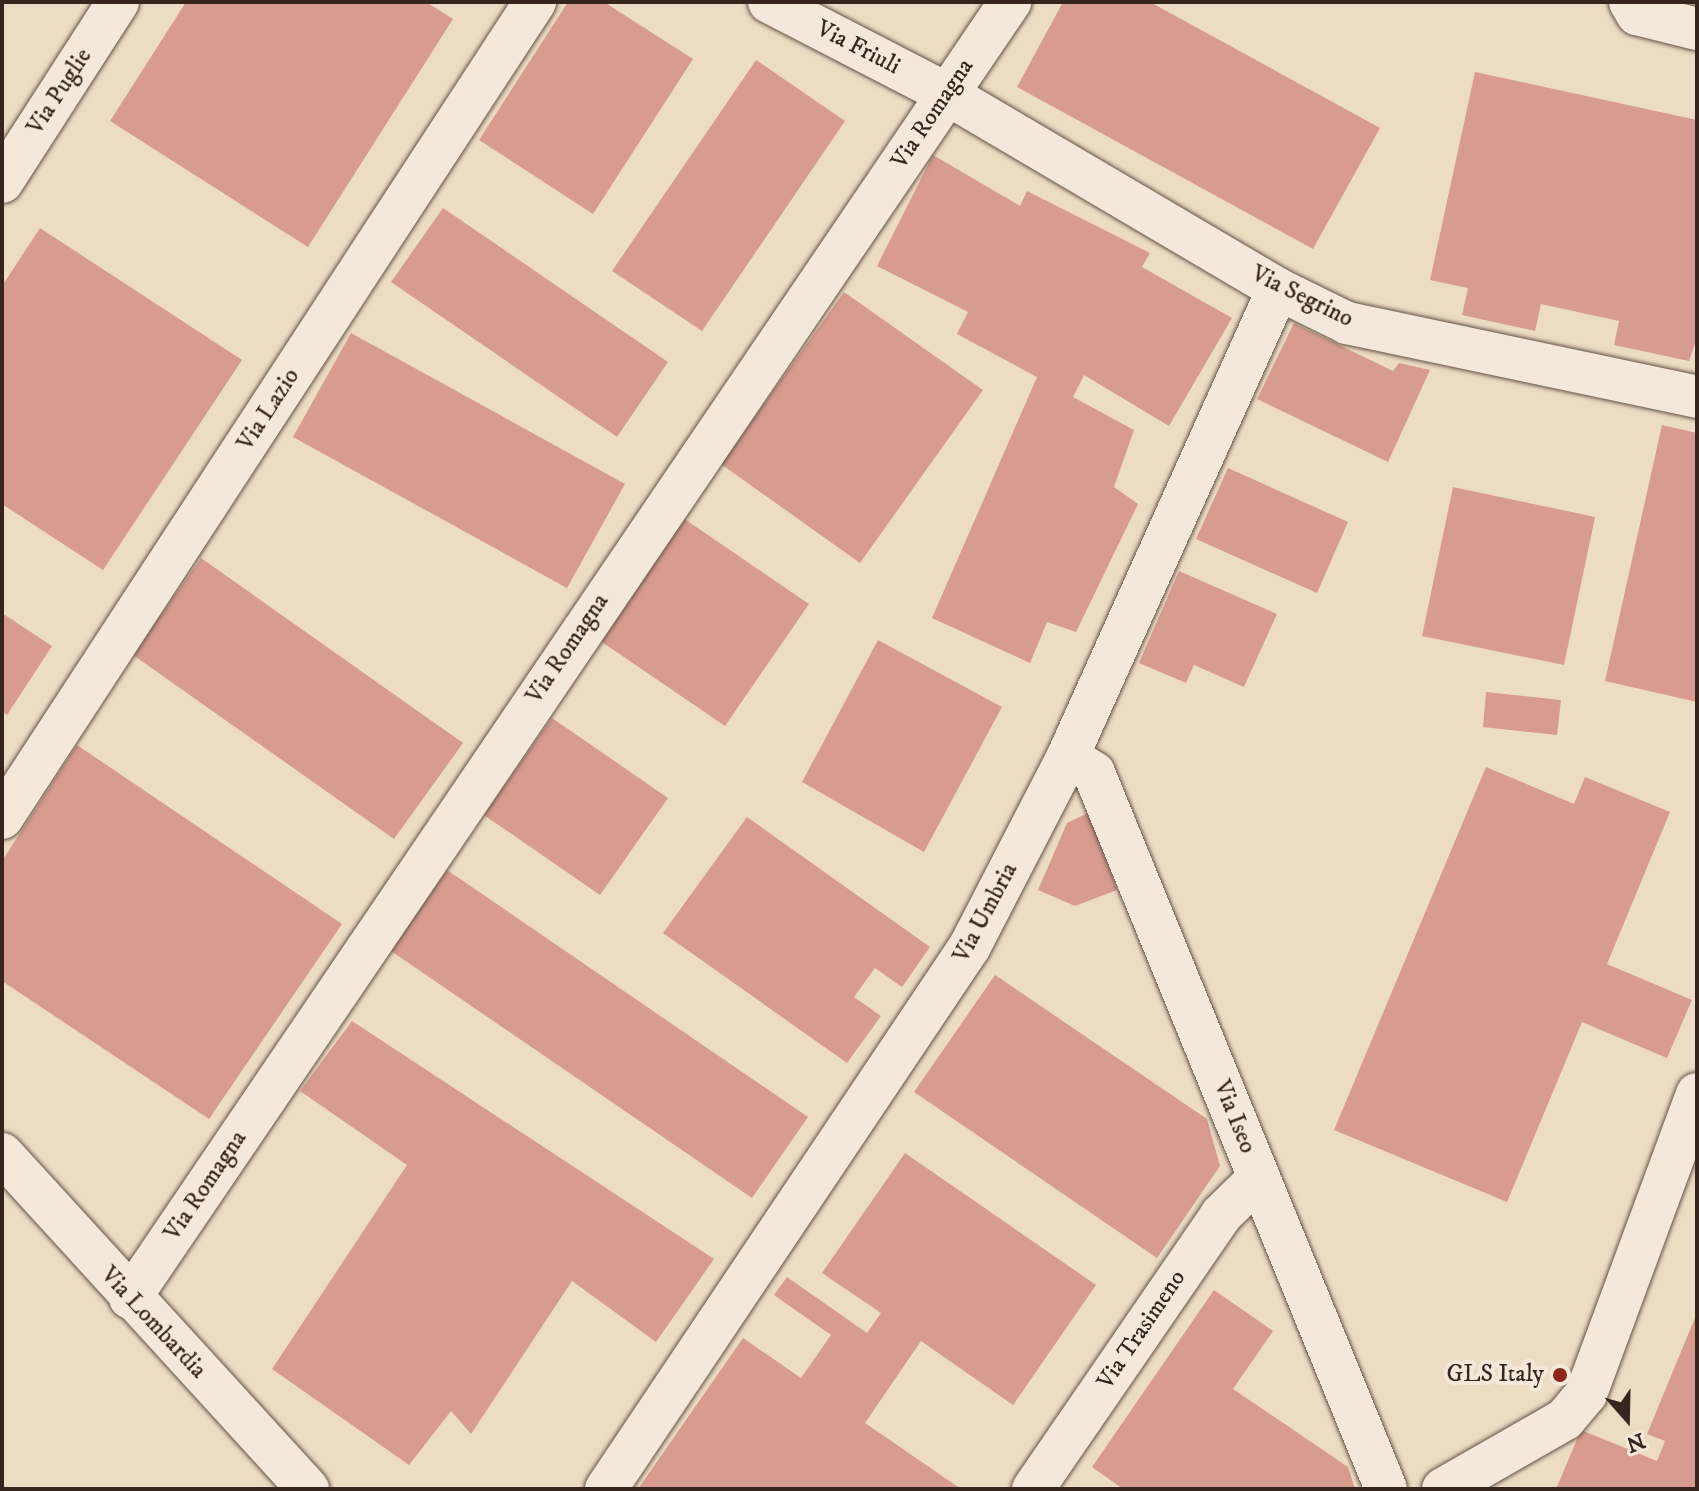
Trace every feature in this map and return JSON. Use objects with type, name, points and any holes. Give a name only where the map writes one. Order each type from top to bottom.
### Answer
[{"type":"street","name":"Via Puglie","points":[[2,182],[118,2]]},
{"type":"street","name":"Via Lazio","points":[[2,818],[535,2]]},
{"type":"street","name":"Via Friuli","points":[[769,2],[947,94]]},
{"type":"street","name":"Via Romagna","points":[[130,1298],[1010,2]]},
{"type":"street","points":[[1630,2],[1637,14],[1697,29]]},
{"type":"street","name":"Via Segrino","points":[[947,94],[1278,289],[1347,323],[1697,397]]},
{"type":"street","name":"Via Umbria","points":[[606,1489],[930,1012],[970,946],[1068,756],[1278,289]]},
{"type":"street","name":"Via Iseo","points":[[1068,756],[1094,773],[1386,1489]]},
{"type":"street","points":[[1443,1489],[1565,1419],[1586,1394],[1697,1094]]},
{"type":"street","name":"Via Lombardia","points":[[2,1154],[130,1298],[308,1489]]},
{"type":"street","name":"Via Trasimeno","points":[[1033,1489],[1221,1215],[1259,1178]]},
{"type":"building","points":[[186,2],[426,2],[453,19],[308,247],[110,121]]},
{"type":"building","points":[[568,2],[604,2],[693,59],[593,214],[479,140]]},
{"type":"building","points":[[1063,2],[1150,2],[1380,128],[1313,249],[1017,87]]},
{"type":"building","points":[[756,60],[845,121],[702,331],[612,271]]},
{"type":"building","points":[[1475,72],[1697,120],[1697,338],[1689,361],[1614,345],[1619,321],[1541,304],[1535,331],[1462,315],[1468,288],[1430,280]]},
{"type":"building","points":[[933,155],[1020,206],[1027,191],[1150,253],[1142,267],[1232,318],[1169,426],[1084,375],[1073,397],[1134,430],[1114,487],[1138,504],[1076,632],[1047,622],[1030,663],[932,618],[1037,377],[957,334],[968,312],[877,266]]},
{"type":"building","points":[[443,208],[668,362],[617,437],[391,282]]},
{"type":"building","points":[[40,228],[242,360],[103,570],[2,504],[2,286]]},
{"type":"building","points":[[844,292],[983,390],[860,563],[721,464]]},
{"type":"building","points":[[1294,323],[1393,371],[1399,363],[1430,370],[1388,462],[1257,399]]},
{"type":"building","points":[[351,333],[625,484],[567,588],[293,437]]},
{"type":"building","points":[[1662,425],[1697,433],[1697,702],[1605,681]]},
{"type":"building","points":[[1228,468],[1348,522],[1317,593],[1196,539]]},
{"type":"building","points":[[1453,487],[1595,517],[1564,665],[1422,636]]},
{"type":"building","points":[[683,518],[809,604],[725,726],[599,640]]},
{"type":"building","points":[[201,558],[463,743],[394,839],[133,655]]},
{"type":"building","points":[[1179,571],[1277,614],[1244,687],[1194,665],[1186,683],[1139,663]]},
{"type":"building","points":[[2,613],[52,646],[7,715],[2,711]]},
{"type":"building","points":[[878,640],[1002,707],[924,852],[802,782]]},
{"type":"building","points":[[1486,692],[1561,700],[1557,735],[1483,727]]},
{"type":"building","points":[[552,718],[668,798],[600,895],[484,815]]},
{"type":"building","points":[[77,745],[342,924],[209,1119],[2,981],[2,861]]},
{"type":"building","points":[[1486,767],[1574,804],[1585,777],[1670,812],[1607,964],[1692,1000],[1667,1058],[1582,1022],[1507,1202],[1334,1130]]},
{"type":"building","points":[[1090,812],[1117,890],[1075,906],[1038,890],[1067,823]]},
{"type":"building","points":[[747,817],[930,947],[902,987],[875,968],[854,997],[881,1016],[847,1063],[663,933]]},
{"type":"building","points":[[447,870],[808,1117],[752,1198],[391,951]]},
{"type":"building","points":[[995,975],[1207,1119],[1220,1166],[1157,1258],[914,1092]]},
{"type":"building","points":[[352,1021],[714,1259],[656,1342],[572,1281],[471,1434],[451,1411],[409,1465],[272,1369],[407,1165],[300,1091]]},
{"type":"building","points":[[905,1153],[1096,1285],[1013,1405],[921,1341],[865,1423],[961,1489],[638,1489],[743,1338],[801,1378],[831,1335],[774,1295],[787,1277],[867,1333],[881,1313],[822,1273]]},
{"type":"building","points":[[1214,1290],[1273,1331],[1233,1389],[1348,1467],[1355,1489],[1123,1489],[1092,1467]]},
{"type":"building","points":[[1697,1313],[1697,1489],[1556,1489],[1581,1430],[1657,1461],[1665,1441],[1647,1434]]},
{"type":"place","name":"GLS Italy","points":[[1560,1375]]}]
